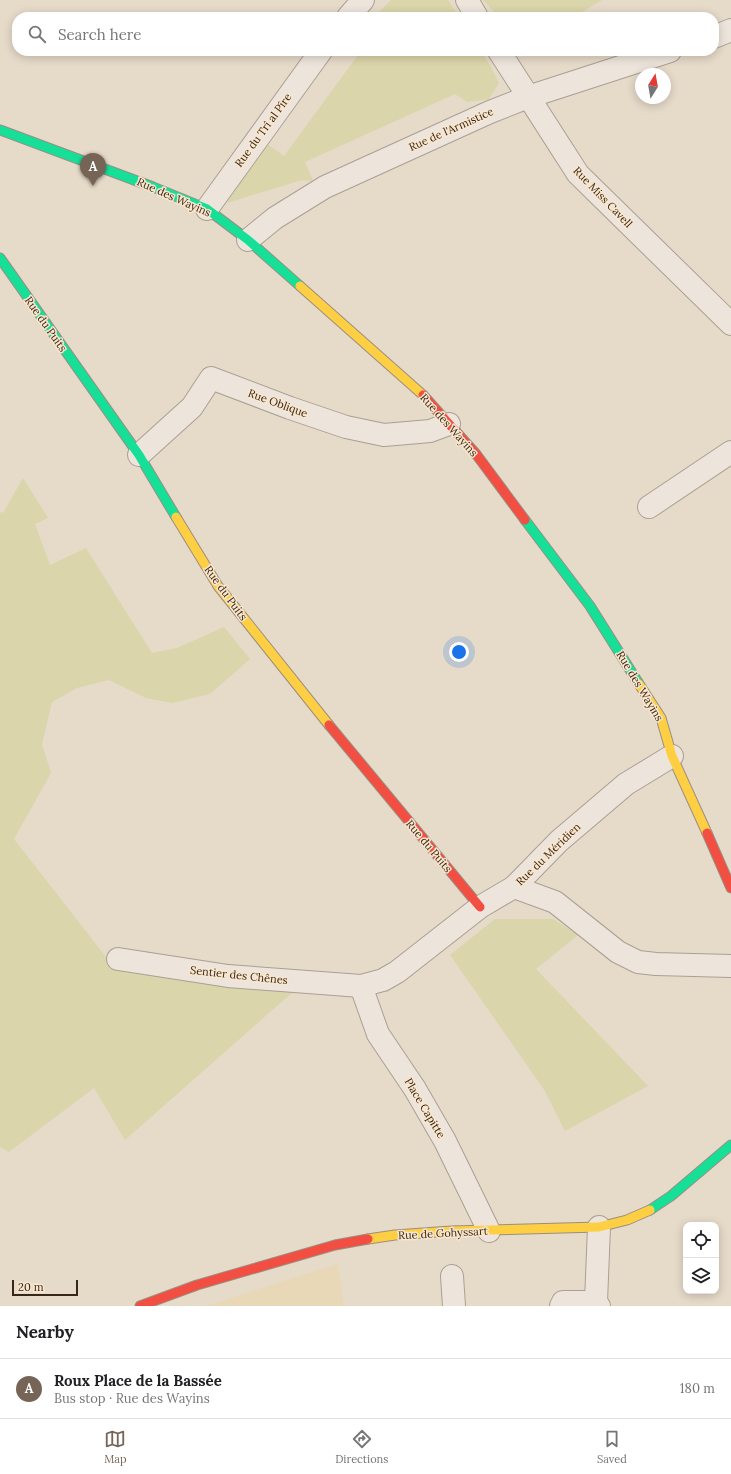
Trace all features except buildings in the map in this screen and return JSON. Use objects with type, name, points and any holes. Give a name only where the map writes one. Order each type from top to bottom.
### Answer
[{"type":"street","points":[[352,12],[363,0]]},
{"type":"street","points":[[467,0],[474,12]]},
{"type":"street","points":[[719,35],[731,30]]},
{"type":"street","name":"Rue du Trî al Pîre","points":[[207,209],[317,56]]},
{"type":"street","name":"Rue Miss Cavell","points":[[502,56],[578,174],[731,324]]},
{"type":"street","name":"Rue de l'Armistice","points":[[248,240],[275,218],[325,187],[490,112],[528,97],[655,56]]},
{"type":"street","name":"Rue des Wayins","points":[[0,130],[207,209],[248,240],[273,264],[409,381],[426,398],[476,454],[590,606],[661,718],[672,756],[731,888]]},
{"type":"street","name":"Rue du Puits","points":[[0,258],[139,455],[218,586],[346,747],[480,907]]},
{"type":"street","name":"Rue Oblique","points":[[139,455],[192,407],[210,378],[346,427],[384,435],[430,431],[449,424]]},
{"type":"street","points":[[649,507],[731,452]]},
{"type":"street","name":"Rue du Méridien","points":[[361,986],[383,980],[396,972],[480,907],[514,887],[558,841],[626,784],[672,756]]},
{"type":"street","points":[[514,887],[556,902],[618,952],[638,962],[656,964],[731,966]]},
{"type":"street","name":"Sentier des Chênes","points":[[118,959],[228,976],[361,986]]},
{"type":"street","name":"Place Capitte","points":[[361,986],[378,1034],[415,1089],[445,1141],[489,1231]]},
{"type":"street","name":"Rue de Gohyssart","points":[[140,1306],[197,1285],[335,1245],[395,1236],[451,1231],[599,1227],[627,1220],[648,1212],[672,1196],[731,1145]]},
{"type":"street","points":[[561,1306],[563,1302],[598,1304],[599,1227]]},
{"type":"street","points":[[452,1276],[454,1306]]},
{"type":"shaded area","points":[[391,0],[448,0],[456,12],[379,12]]},
{"type":"shaded area","points":[[483,0],[602,0],[582,12],[494,12]]},
{"type":"shaded area","points":[[357,56],[484,56],[499,83],[489,99],[467,102],[455,94],[305,162],[313,181],[302,180],[227,203],[266,143],[284,156]]},
{"type":"shaded area","points":[[23,478],[48,518],[35,524],[50,565],[86,548],[152,653],[177,648],[224,627],[250,659],[210,694],[172,703],[146,698],[109,680],[77,688],[52,702],[42,744],[51,773],[14,839],[106,957],[294,991],[125,1140],[94,1088],[9,1152],[0,1147],[0,512],[3,513]]},
{"type":"shaded area","points":[[495,919],[553,919],[578,935],[536,969],[648,1086],[565,1131],[545,1091],[450,955]]},
{"type":"shaded area","points":[[338,1264],[344,1306],[207,1306],[268,1286]]},
{"type":"traffic: fast","points":[[0,130],[153,187],[207,209],[248,240],[300,286]]},
{"type":"traffic: fast","points":[[0,258],[139,455],[176,517]]},
{"type":"traffic: fast","points":[[525,520],[590,606],[639,684]]},
{"type":"traffic: fast","points":[[650,1210],[671,1196],[731,1145]]},
{"type":"traffic: slow","points":[[300,286],[423,395]]},
{"type":"traffic: slow","points":[[176,517],[218,586],[329,725]]},
{"type":"traffic: slow","points":[[639,684],[661,718],[672,756],[707,833]]},
{"type":"traffic: slow","points":[[368,1239],[395,1235],[451,1231],[599,1227],[627,1220],[650,1210]]},
{"type":"traffic: jam","points":[[423,395],[476,454],[525,520]]},
{"type":"traffic: jam","points":[[329,725],[480,907]]},
{"type":"traffic: jam","points":[[707,833],[731,888]]},
{"type":"traffic: jam","points":[[140,1306],[197,1285],[335,1245],[368,1239]]},
{"type":"place","name":"Roux Place de la Bassée","points":[[93,186]]}]
